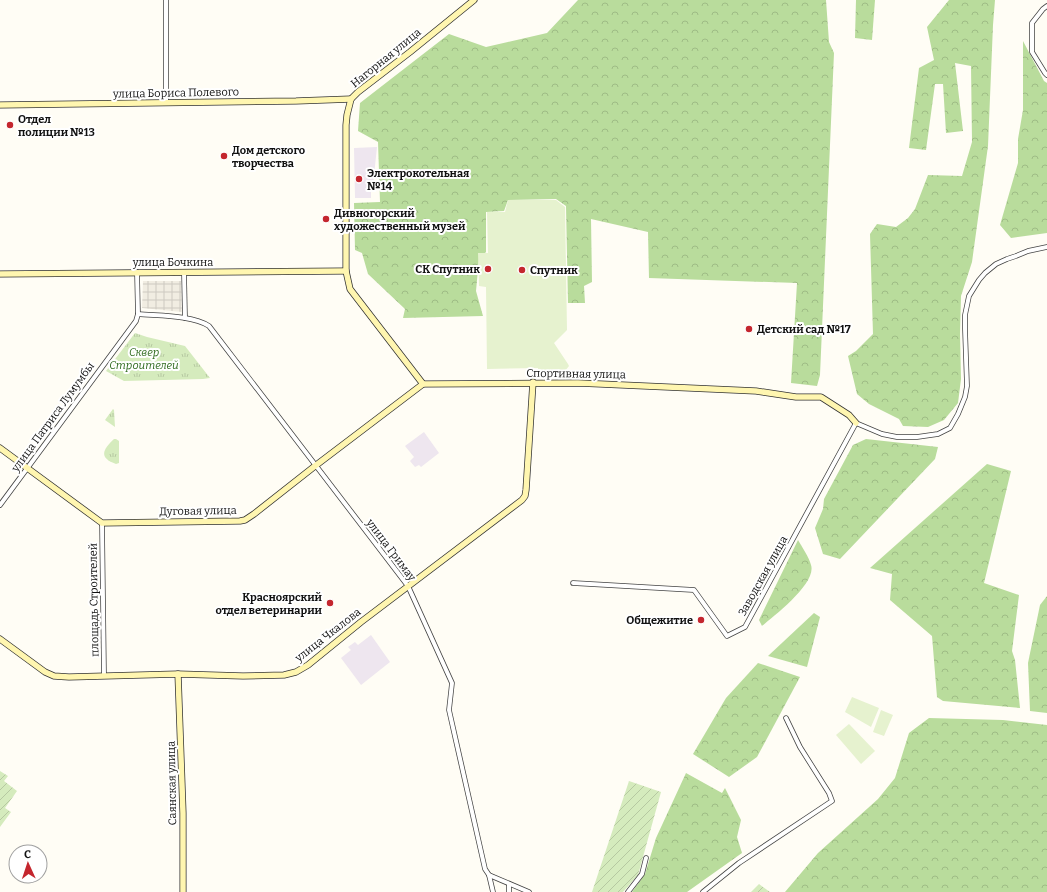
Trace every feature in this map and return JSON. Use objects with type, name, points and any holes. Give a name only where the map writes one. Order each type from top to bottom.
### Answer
[{"type":"main road","name":"Нагорная улица","points":[[346,272],[346,125],[351,99],[474,0]]},
{"type":"main road","name":"улица Бориса Полевого","points":[[0,105],[296,102],[351,99]]},
{"type":"main road","name":"улица Бочкина","points":[[0,274],[137,272],[346,272]]},
{"type":"main road","points":[[346,272],[350,289],[423,384]]},
{"type":"main road","name":"Спортивная улица","points":[[423,384],[533,382],[756,391],[796,397],[821,397],[849,415],[856,423]]},
{"type":"main road","name":"улица Чкалова","points":[[0,639],[36,666],[54,676],[178,674],[243,676],[284,675],[296,672],[308,665],[408,586],[516,505],[525,496],[533,382]]},
{"type":"main road","name":"Дуговая улица","points":[[102,523],[243,521],[423,384]]},
{"type":"main road","points":[[0,448],[102,523]]},
{"type":"main road","name":"Саянская улица","points":[[178,674],[183,813],[183,892]]},
{"type":"street","points":[[166,0],[166,103]]},
{"type":"street","points":[[1047,6],[1032,23],[1032,52],[1044,73],[1047,75]]},
{"type":"street","points":[[856,423],[882,434],[897,437],[917,437],[938,434],[950,428],[965,397],[967,386],[965,328],[969,296],[978,280],[996,264],[1028,251],[1047,247]]},
{"type":"street","points":[[137,272],[138,314]]},
{"type":"street","points":[[184,272],[185,318]]},
{"type":"street","name":"улица Гримау","points":[[138,314],[185,318],[203,322],[209,326],[408,586],[452,683],[449,710],[485,868],[489,875],[493,892]]},
{"type":"street","name":"улица Патриса Лумумбы","points":[[0,506],[136,321],[138,314]]},
{"type":"street","name":"Заводская улица","points":[[573,582],[694,590],[728,636],[745,627],[856,423]]},
{"type":"street","name":"площадь Строителей","points":[[102,523],[104,676]]},
{"type":"street","points":[[703,892],[739,863],[832,801],[829,793],[800,748],[786,718]]},
{"type":"street","points":[[628,892],[642,874],[646,858]]},
{"type":"street","points":[[489,875],[529,892]]},
{"type":"street","points":[[509,884],[510,892]]},
{"type":"shaded area","points":[[377,147],[373,185],[371,186],[371,198],[355,198],[354,148]]},
{"type":"shaded area","points":[[143,281],[181,281],[182,312],[142,308]]},
{"type":"shaded area","points":[[424,432],[439,453],[421,467],[419,465],[415,467],[410,461],[414,457],[405,446]]},
{"type":"shaded area","points":[[371,635],[390,662],[361,685],[341,658],[351,650],[348,647],[355,642],[358,645]]},
{"type":"green space","points":[[578,0],[826,0],[829,42],[834,53],[820,375],[817,386],[791,383],[797,283],[649,278],[648,232],[591,219],[592,282],[584,286],[585,303],[568,303],[566,206],[556,199],[508,200],[504,211],[486,212],[486,252],[479,259],[476,291],[483,316],[403,318],[405,309],[368,274],[362,253],[355,250],[354,203],[380,202],[378,142],[358,131],[360,103],[449,34],[486,47],[547,33]]},
{"type":"green space","points":[[856,0],[875,0],[872,40],[855,38]]},
{"type":"green space","points":[[949,0],[995,0],[988,146],[972,262],[961,296],[961,379],[958,403],[944,420],[928,427],[903,426],[899,419],[869,404],[857,394],[848,356],[856,351],[873,334],[870,234],[877,224],[896,227],[908,218],[915,209],[928,175],[962,176],[972,142],[971,66],[955,63],[963,131],[946,133],[943,84],[935,84],[926,150],[909,148],[919,68],[934,60],[927,27]]},
{"type":"green space","points":[[1023,41],[1044,81],[1047,83],[1047,233],[1011,238],[1000,225],[1018,163],[1018,139],[1023,110]]},
{"type":"green space","name":"Спутник","points":[[508,200],[556,200],[565,207],[567,330],[554,343],[569,366],[565,371],[538,373],[538,368],[487,369],[486,287],[479,286],[478,253],[488,253],[487,212],[505,212]]},
{"type":"green space","name":"Сквер Строителей","points":[[135,333],[185,346],[210,378],[124,381],[106,371]]},
{"type":"green space","points":[[113,409],[114,410],[115,427],[105,420]]},
{"type":"green space","points":[[114,439],[119,441],[119,463],[116,464],[107,459],[104,453]]},
{"type":"green space","points":[[866,439],[938,447],[935,459],[840,559],[823,554],[815,528],[823,509],[824,499],[853,445]]},
{"type":"green space","points":[[987,464],[1011,471],[984,583],[1019,595],[1012,651],[1015,660],[1020,708],[943,701],[937,697],[932,636],[890,600],[892,574],[870,568]]},
{"type":"green space","points":[[798,540],[811,565],[811,572],[808,581],[785,607],[762,626],[759,620]]},
{"type":"green space","points":[[1047,596],[1047,713],[1030,711],[1028,663],[1040,605]]},
{"type":"green space","points":[[814,613],[820,617],[807,667],[768,656]]},
{"type":"green space","points":[[758,663],[800,677],[757,757],[729,777],[693,754],[726,698]]},
{"type":"green space","points":[[852,697],[879,708],[871,727],[845,712]]},
{"type":"green space","points":[[881,710],[893,715],[884,736],[873,732]]},
{"type":"green space","points":[[929,718],[1003,720],[1047,725],[1047,892],[785,892],[818,853],[878,799],[895,778],[909,733]]},
{"type":"green space","points":[[849,724],[875,751],[861,764],[836,735]]},
{"type":"green space","points":[[0,771],[8,776],[4,781],[17,791],[5,808],[11,812],[0,827]]},
{"type":"green space","points":[[686,773],[722,793],[725,788],[741,820],[737,837],[742,853],[687,892],[632,892],[645,874],[656,838]]},
{"type":"green space","points":[[629,781],[661,792],[638,875],[623,892],[592,892]]},
{"type":"green space","points":[[759,884],[770,892],[751,892]]},
{"type":"place","name":"Отдел полиции №13","points":[[10,125]]},
{"type":"place","name":"Дом детского творчества","points":[[224,156]]},
{"type":"place","name":"Электрокотельная №14","points":[[359,179]]},
{"type":"place","name":"Дивногорский художественный музей","points":[[326,219]]},
{"type":"place","name":"СК Спутник","points":[[488,269]]},
{"type":"place","name":"Спутник","points":[[522,270]]},
{"type":"place","name":"Детский сад №17","points":[[749,329]]},
{"type":"place","name":"Красноярский отдел ветеринарии","points":[[330,603]]},
{"type":"place","name":"Общежитие","points":[[701,620]]}]
